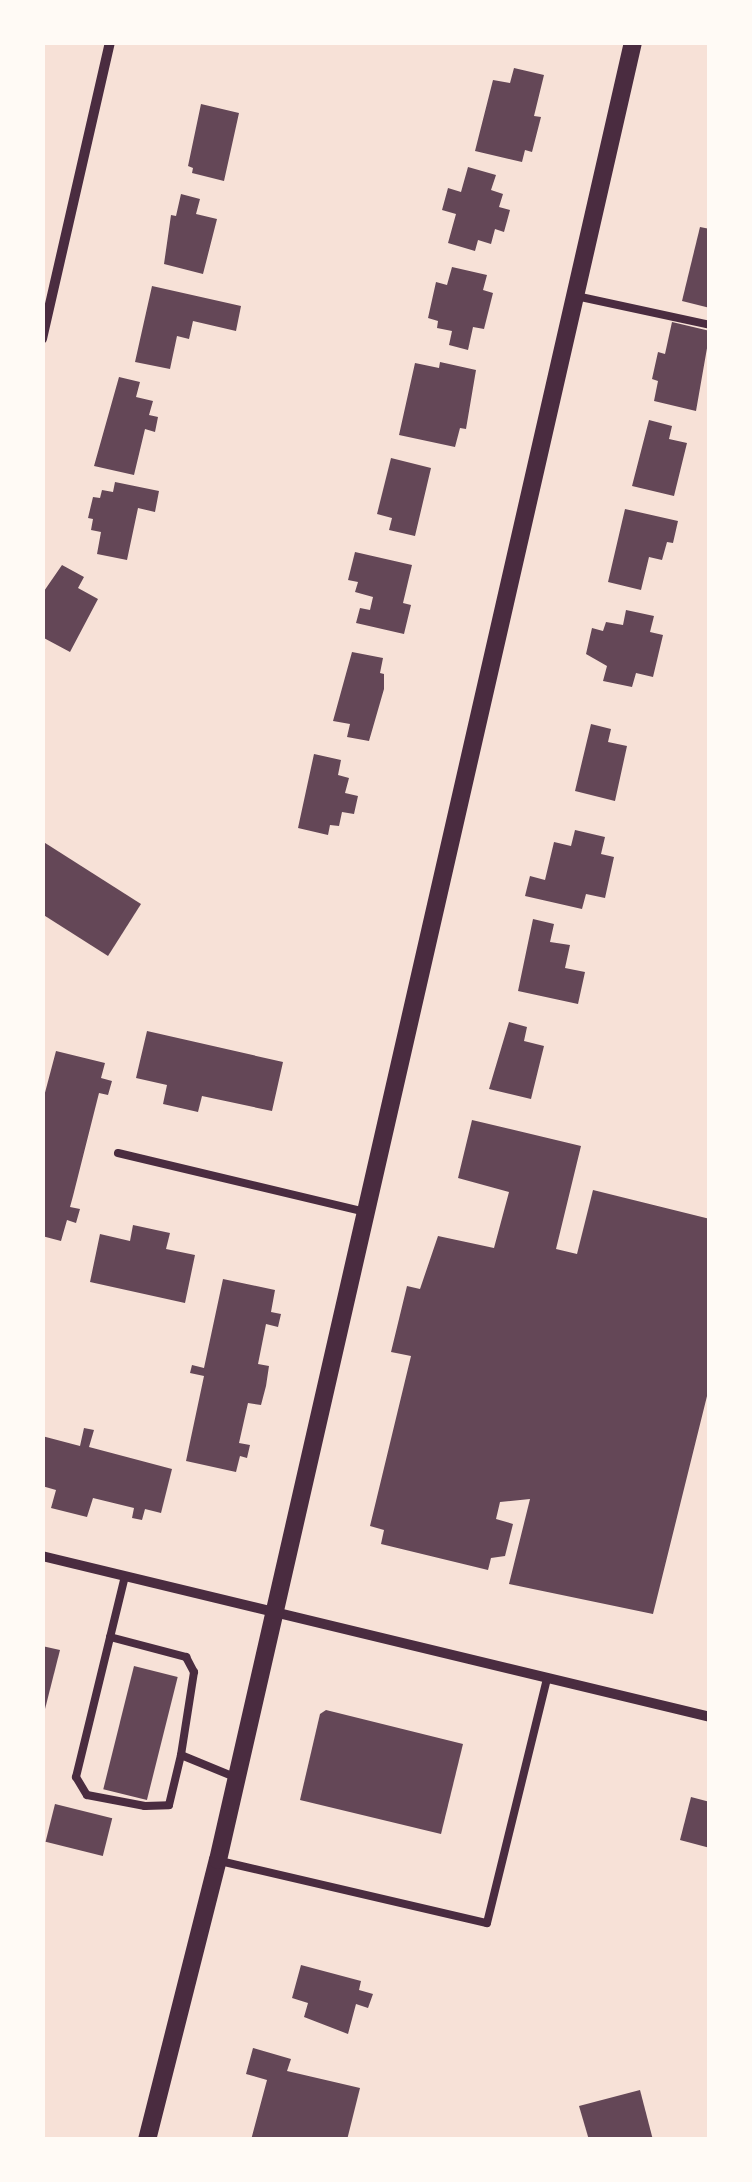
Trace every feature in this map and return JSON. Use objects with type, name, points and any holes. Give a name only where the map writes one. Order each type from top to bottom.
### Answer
[{"type":"street","points":[[42,339],[110,42]]},
{"type":"street","points":[[147,2140],[276,1611],[633,42]]},
{"type":"street","points":[[42,1556],[710,1716]]},
{"type":"lane","points":[[576,296],[616,301],[710,325]]},
{"type":"lane","points":[[118,1153],[368,1212]]},
{"type":"lane","points":[[110,1636],[186,1657],[194,1672],[170,1805],[128,1804],[87,1795],[76,1777],[110,1636],[126,1576]]},
{"type":"lane","points":[[218,1860],[486,1923],[546,1678]]},
{"type":"lane","points":[[181,1755],[237,1778]]},
{"type":"building","points":[[514,68],[544,75],[534,116],[541,117],[532,152],[525,150],[522,162],[475,151],[493,80],[510,83]]},
{"type":"building","points":[[201,104],[239,113],[224,181],[192,173],[193,168],[188,166]]},
{"type":"building","points":[[468,167],[496,175],[491,190],[503,194],[499,207],[510,210],[504,232],[495,229],[491,244],[478,240],[475,251],[448,243],[456,214],[442,210],[448,188],[461,192]]},
{"type":"building","points":[[181,194],[200,199],[196,214],[217,219],[203,274],[164,264],[171,215],[176,216]]},
{"type":"building","points":[[700,227],[710,229],[710,308],[682,301]]},
{"type":"building","points":[[452,267],[487,275],[483,290],[493,293],[484,329],[473,327],[468,350],[449,345],[452,331],[437,328],[438,321],[428,318],[436,282],[447,285]]},
{"type":"building","points":[[152,286],[241,306],[236,331],[193,321],[189,339],[177,336],[170,369],[135,362]]},
{"type":"building","points":[[672,322],[710,331],[696,411],[654,401],[658,381],[652,379],[658,352],[665,354]]},
{"type":"building","points":[[440,362],[476,370],[466,429],[460,428],[455,447],[399,435],[415,363],[439,368]]},
{"type":"building","points":[[119,377],[140,382],[136,397],[153,401],[149,415],[158,417],[155,432],[145,429],[134,475],[94,466]]},
{"type":"building","points":[[649,420],[672,426],[669,439],[687,443],[674,496],[632,486]]},
{"type":"building","points":[[391,458],[431,468],[415,536],[389,530],[392,518],[377,514]]},
{"type":"building","points":[[115,482],[159,491],[155,512],[138,508],[127,560],[97,554],[101,532],[91,530],[93,519],[88,518],[93,497],[100,498],[102,490],[113,492]]},
{"type":"building","points":[[625,509],[678,521],[673,543],[667,542],[662,560],[649,557],[641,590],[608,582]]},
{"type":"building","points":[[355,552],[412,565],[403,603],[411,605],[404,634],[356,623],[360,608],[370,610],[373,597],[355,592],[358,582],[348,580]]},
{"type":"building","points":[[62,565],[84,577],[78,588],[98,599],[70,652],[42,637],[42,594]]},
{"type":"building","points":[[626,610],[654,616],[650,632],[663,635],[653,677],[636,673],[632,687],[603,681],[607,666],[586,654],[592,628],[603,631],[606,622],[623,625]]},
{"type":"building","points":[[352,652],[383,658],[380,673],[384,674],[384,689],[369,741],[347,737],[350,724],[333,721]]},
{"type":"building","points":[[591,724],[611,729],[608,742],[627,746],[615,801],[575,791]]},
{"type":"building","points":[[314,754],[341,760],[338,775],[349,778],[345,793],[358,796],[354,814],[342,812],[339,826],[330,825],[328,835],[298,828]]},
{"type":"building","points":[[575,830],[605,837],[601,854],[614,857],[605,898],[586,894],[582,909],[525,896],[530,876],[545,880],[554,842],[571,846]]},
{"type":"building","points":[[42,841],[141,904],[108,956],[42,914]]},
{"type":"building","points":[[533,919],[554,924],[550,942],[570,945],[565,968],[585,972],[578,1004],[518,991]]},
{"type":"building","points":[[509,1022],[527,1027],[524,1041],[544,1046],[531,1099],[489,1089]]},
{"type":"building","points":[[147,1031],[283,1062],[272,1111],[202,1096],[198,1112],[163,1104],[167,1085],[136,1078]]},
{"type":"building","points":[[56,1051],[105,1063],[101,1078],[112,1081],[108,1095],[99,1093],[70,1207],[80,1209],[76,1223],[67,1220],[61,1241],[42,1236],[42,1104]]},
{"type":"building","points":[[472,1120],[581,1146],[556,1249],[577,1254],[593,1190],[710,1219],[710,1384],[653,1614],[509,1584],[530,1499],[500,1502],[496,1519],[513,1524],[505,1556],[491,1558],[488,1570],[381,1544],[384,1530],[370,1526],[411,1356],[391,1352],[407,1286],[420,1289],[438,1236],[494,1248],[509,1192],[458,1178]]},
{"type":"building","points":[[133,1225],[170,1233],[166,1249],[195,1255],[185,1303],[90,1282],[100,1234],[130,1241]]},
{"type":"building","points":[[223,1279],[275,1290],[271,1312],[281,1314],[278,1327],[266,1324],[258,1364],[269,1366],[266,1386],[261,1405],[248,1403],[239,1443],[250,1445],[247,1458],[240,1456],[236,1472],[186,1461],[204,1376],[190,1373],[192,1365],[204,1368]]},
{"type":"building","points":[[84,1428],[94,1430],[89,1447],[172,1469],[161,1513],[145,1509],[142,1520],[132,1518],[134,1508],[93,1498],[87,1517],[51,1508],[56,1490],[42,1486],[42,1436],[80,1446]]},
{"type":"building","points":[[42,1646],[60,1650],[44,1713],[42,1713]]},
{"type":"building","points":[[134,1666],[178,1677],[147,1800],[103,1789]]},
{"type":"building","points":[[326,1710],[463,1744],[441,1834],[300,1800],[320,1714]]},
{"type":"building","points":[[691,1797],[710,1802],[710,1848],[680,1840]]},
{"type":"building","points":[[55,1804],[112,1818],[103,1856],[46,1842]]},
{"type":"building","points":[[301,1965],[361,1981],[359,1990],[373,1994],[368,2008],[356,2004],[348,2034],[304,2017],[308,2003],[292,1998]]},
{"type":"building","points":[[253,2048],[291,2059],[287,2071],[360,2088],[347,2140],[251,2140],[267,2080],[246,2074]]},
{"type":"building","points":[[640,2090],[653,2140],[589,2140],[579,2106]]}]
